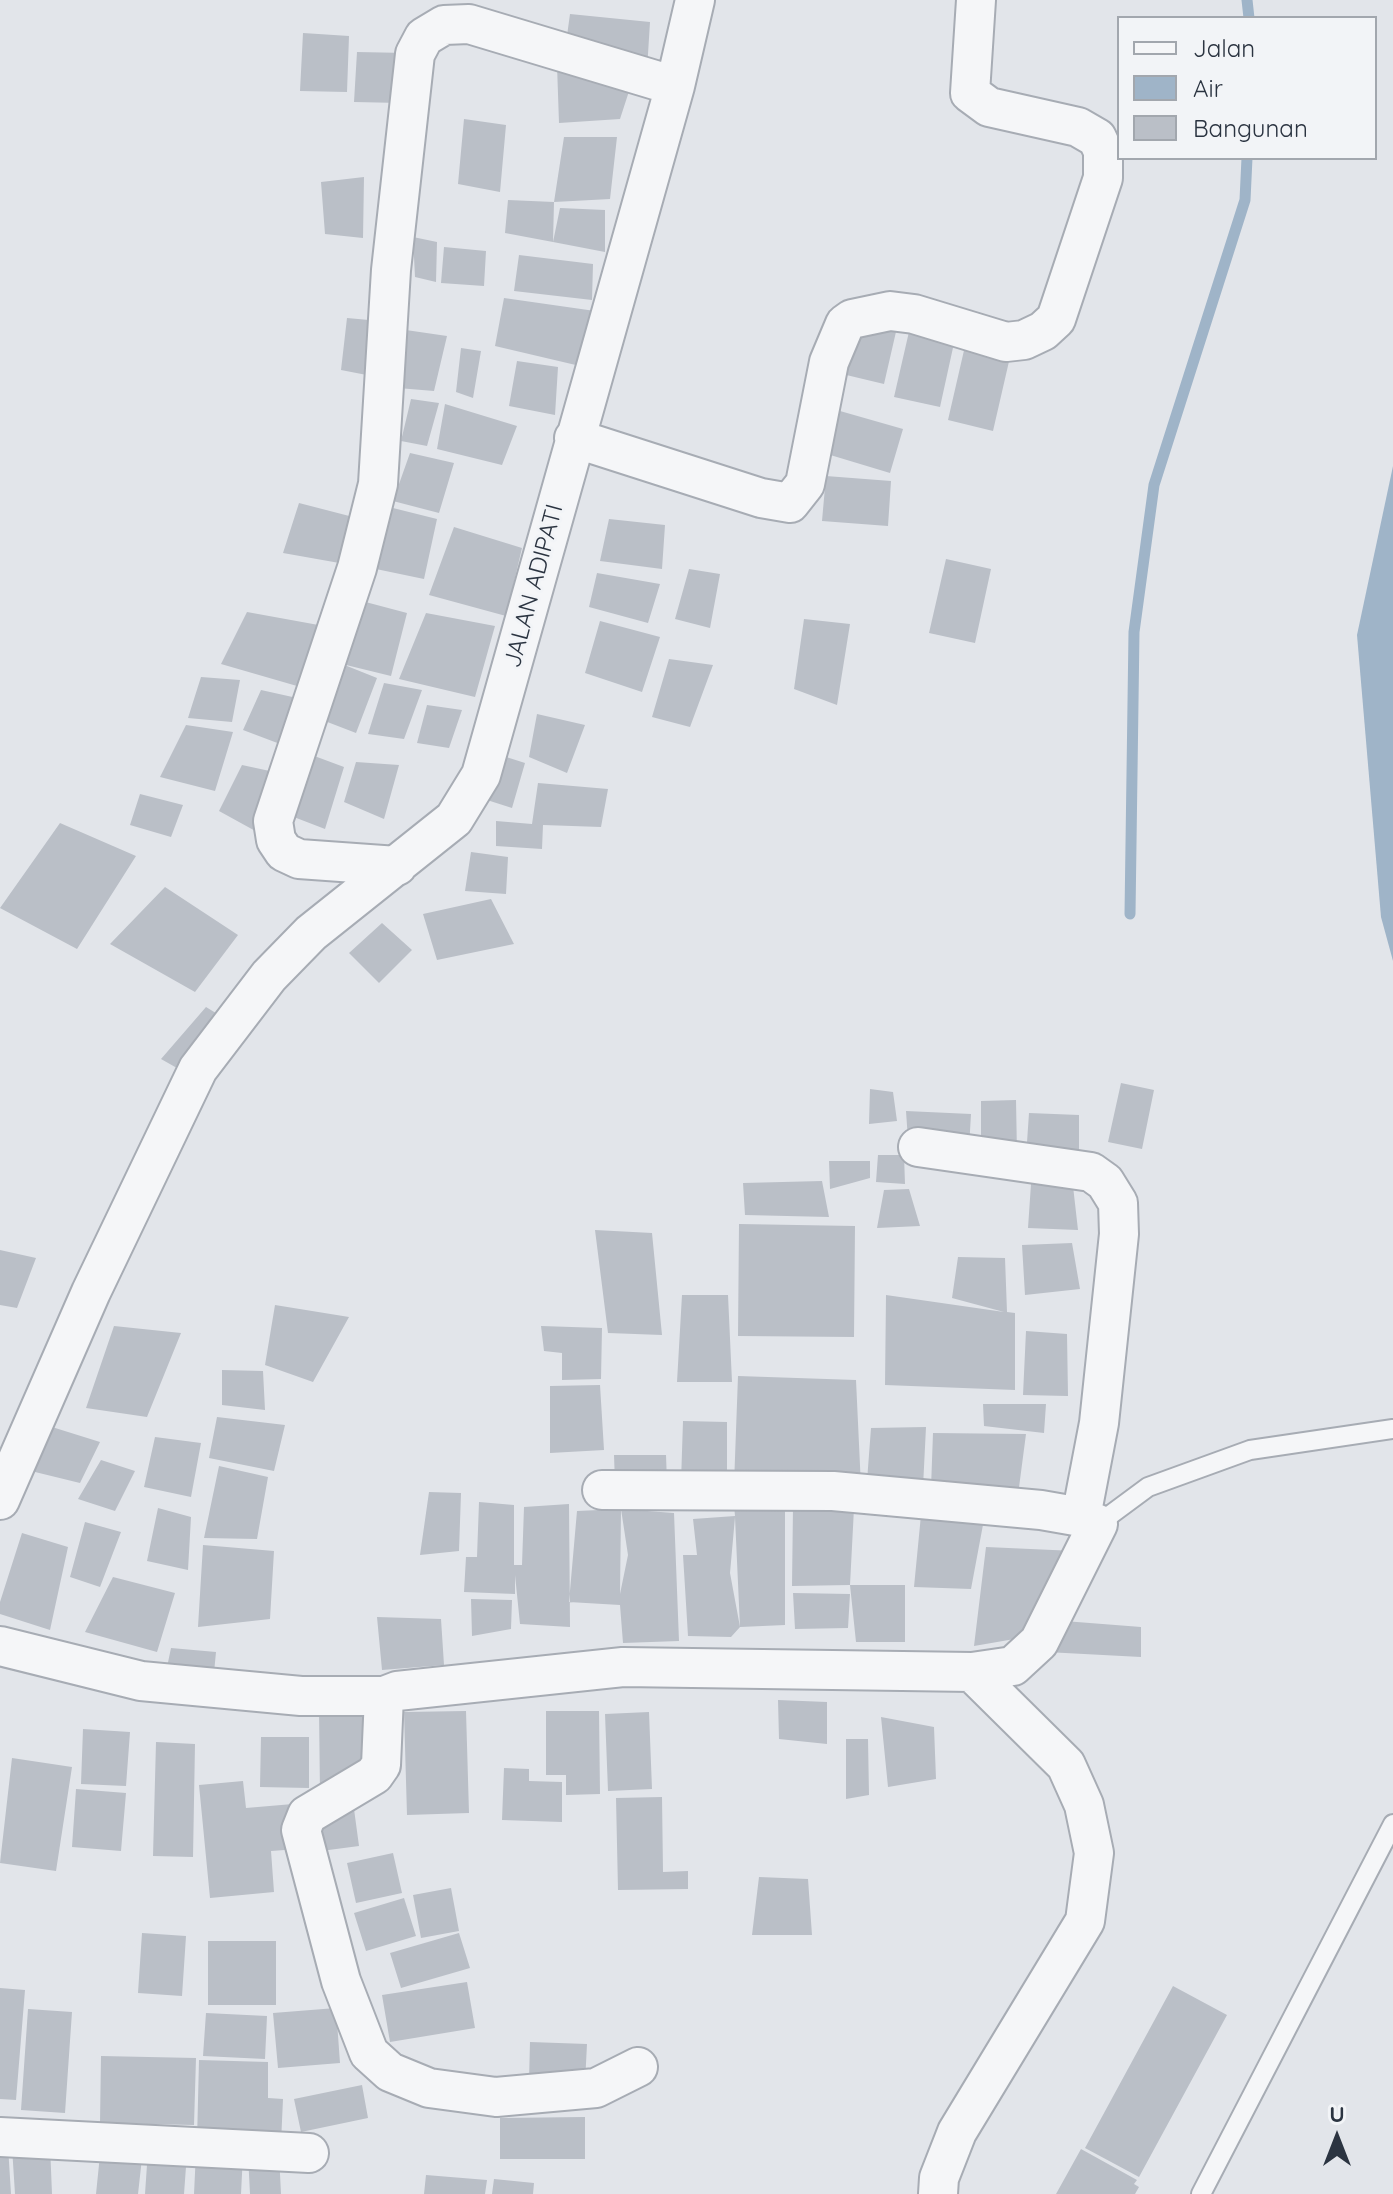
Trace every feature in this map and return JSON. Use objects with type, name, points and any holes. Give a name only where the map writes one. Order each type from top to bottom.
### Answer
[{"type":"street","name":"JALAN ADIPATI","points":[[0,1500],[125,1219],[198,1069],[269,976],[311,933],[454,819],[481,775],[675,86],[695,0]]},
{"type":"street","points":[[574,438],[761,498],[790,503],[805,484],[829,362],[845,324],[852,319],[890,311],[914,314],[1006,342],[1034,336],[1056,319],[1103,178],[1103,151],[1097,138],[1078,127],[989,107],[970,93],[976,0]]},
{"type":"street","points":[[397,866],[299,859],[284,852],[276,840],[273,821],[357,568],[378,484],[391,270],[415,54],[424,37],[444,25],[469,24],[675,86]]},
{"type":"street","points":[[0,1646],[141,1681],[234,1692],[384,1696],[397,1691],[623,1667],[972,1672],[1013,1666],[1039,1642],[1090,1520],[1119,1234],[1118,1203],[1105,1182],[1091,1172],[918,1147]]},
{"type":"street","points":[[602,1490],[833,1491],[963,1501],[1090,1520]]},
{"type":"street","points":[[938,2194],[939,2178],[957,2132],[1085,1921],[1094,1853],[1084,1805],[1066,1765],[972,1672]]},
{"type":"street","points":[[384,1696],[381,1765],[374,1775],[307,1815],[301,1830],[341,1981],[369,2053],[390,2072],[429,2088],[496,2097],[596,2088],[638,2067]]},
{"type":"street","points":[[0,2137],[309,2153]]},
{"type":"lane","points":[[1090,1520],[1148,1487],[1250,1450],[1393,1429]]},
{"type":"lane","points":[[1201,2194],[1393,1824]]},
{"type":"water","points":[[1393,466],[1393,961],[1381,917],[1357,635]]},
{"type":"building","points":[[570,14],[650,22],[647,70],[566,43]]},
{"type":"building","points":[[303,33],[349,36],[347,92],[300,91]]},
{"type":"building","points":[[357,52],[407,53],[401,103],[354,102]]},
{"type":"building","points":[[557,65],[632,82],[620,119],[559,123]]},
{"type":"building","points":[[464,119],[506,125],[500,192],[458,184]]},
{"type":"building","points":[[564,137],[617,137],[610,199],[554,202]]},
{"type":"building","points":[[364,177],[363,238],[325,234],[321,182]]},
{"type":"building","points":[[508,200],[554,202],[553,242],[505,233]]},
{"type":"building","points":[[560,208],[605,210],[605,252],[553,242]]},
{"type":"building","points":[[413,237],[437,242],[436,282],[415,277]]},
{"type":"building","points":[[444,247],[486,251],[484,286],[441,283]]},
{"type":"building","points":[[519,255],[593,264],[592,300],[514,291]]},
{"type":"building","points":[[504,298],[595,311],[580,366],[495,346]]},
{"type":"building","points":[[856,300],[901,310],[884,384],[838,373]]},
{"type":"building","points":[[347,318],[380,321],[377,377],[341,370]]},
{"type":"building","points":[[911,323],[956,334],[940,407],[894,397]]},
{"type":"building","points":[[399,329],[447,336],[434,391],[386,387]]},
{"type":"building","points":[[965,346],[1010,357],[993,431],[948,420]]},
{"type":"building","points":[[461,348],[481,351],[473,398],[456,392]]},
{"type":"building","points":[[517,361],[558,367],[555,415],[509,406]]},
{"type":"building","points":[[411,399],[439,403],[427,446],[401,441]]},
{"type":"building","points":[[445,404],[517,426],[502,465],[437,449]]},
{"type":"building","points":[[840,411],[903,429],[890,473],[827,454]]},
{"type":"building","points":[[410,453],[454,463],[439,513],[393,501]]},
{"type":"building","points":[[826,476],[891,481],[888,526],[822,521]]},
{"type":"building","points":[[299,503],[357,518],[345,564],[283,553]]},
{"type":"building","points":[[393,508],[437,519],[424,579],[376,569]]},
{"type":"building","points":[[609,519],[665,525],[662,569],[600,561]]},
{"type":"building","points":[[454,527],[522,548],[506,616],[429,595]]},
{"type":"building","points":[[946,559],[991,569],[975,643],[929,633]]},
{"type":"building","points":[[689,569],[720,574],[710,628],[675,619]]},
{"type":"building","points":[[597,573],[660,584],[648,623],[589,607]]},
{"type":"building","points":[[358,600],[407,613],[391,676],[342,664],[377,678],[356,733],[317,718]]},
{"type":"building","points":[[247,612],[324,626],[297,686],[221,664]]},
{"type":"building","points":[[426,613],[495,626],[475,697],[399,679]]},
{"type":"building","points":[[804,619],[850,624],[837,705],[794,689]]},
{"type":"building","points":[[600,621],[660,637],[642,692],[585,673]]},
{"type":"building","points":[[669,659],[713,665],[690,727],[652,717]]},
{"type":"building","points":[[201,677],[240,680],[232,722],[188,718]]},
{"type":"building","points":[[384,683],[422,690],[404,739],[368,734]]},
{"type":"building","points":[[261,690],[306,700],[288,747],[243,730]]},
{"type":"building","points":[[427,705],[462,710],[449,748],[417,743]]},
{"type":"building","points":[[537,714],[585,725],[567,773],[529,757]]},
{"type":"building","points":[[186,725],[233,732],[215,791],[160,777]]},
{"type":"building","points":[[309,754],[344,767],[325,829],[286,814]]},
{"type":"building","points":[[500,755],[525,763],[512,808],[487,800]]},
{"type":"building","points":[[356,762],[399,765],[384,819],[344,802]]},
{"type":"building","points":[[242,765],[279,773],[259,833],[219,811]]},
{"type":"building","points":[[538,783],[608,789],[601,827],[543,825],[542,849],[496,846],[496,821],[532,824]]},
{"type":"building","points":[[140,794],[183,805],[171,837],[130,825]]},
{"type":"building","points":[[60,823],[136,856],[77,949],[0,908]]},
{"type":"building","points":[[471,852],[508,857],[506,894],[465,891]]},
{"type":"building","points":[[165,887],[238,935],[195,992],[110,944]]},
{"type":"building","points":[[491,899],[514,944],[437,960],[423,914]]},
{"type":"building","points":[[382,923],[412,950],[379,983],[349,953]]},
{"type":"building","points":[[206,1007],[224,1018],[184,1072],[161,1059]]},
{"type":"building","points":[[1121,1083],[1154,1090],[1142,1149],[1108,1142]]},
{"type":"building","points":[[870,1089],[893,1092],[897,1121],[869,1124]]},
{"type":"building","points":[[1016,1100],[1017,1154],[981,1150],[981,1101]]},
{"type":"building","points":[[906,1111],[971,1114],[969,1148],[908,1140]]},
{"type":"building","points":[[1029,1113],[1079,1115],[1079,1161],[1026,1157]]},
{"type":"building","points":[[878,1155],[904,1155],[905,1184],[876,1182]]},
{"type":"building","points":[[829,1161],[870,1161],[870,1178],[830,1189]]},
{"type":"building","points":[[822,1181],[829,1217],[745,1215],[743,1183]]},
{"type":"building","points":[[1031,1184],[1073,1186],[1078,1230],[1028,1228]]},
{"type":"building","points":[[909,1189],[920,1226],[877,1228],[884,1190]]},
{"type":"building","points":[[739,1224],[855,1226],[854,1337],[738,1336]]},
{"type":"building","points":[[595,1230],[652,1233],[662,1335],[608,1333]]},
{"type":"building","points":[[1072,1243],[1080,1289],[1025,1295],[1022,1245]]},
{"type":"building","points":[[0,1250],[36,1258],[17,1308],[0,1305]]},
{"type":"building","points":[[958,1257],[1005,1258],[1007,1312],[1015,1313],[1015,1390],[885,1385],[886,1295],[1004,1312],[952,1298]]},
{"type":"building","points":[[682,1295],[728,1295],[732,1382],[677,1382]]},
{"type":"building","points":[[275,1305],[349,1317],[313,1382],[265,1365]]},
{"type":"building","points":[[114,1326],[181,1333],[147,1417],[86,1408]]},
{"type":"building","points":[[541,1326],[602,1328],[601,1379],[562,1380],[562,1353],[544,1351]]},
{"type":"building","points":[[1026,1331],[1067,1334],[1068,1396],[1023,1395]]},
{"type":"building","points":[[222,1370],[263,1371],[265,1410],[222,1405]]},
{"type":"building","points":[[738,1376],[856,1380],[861,1487],[734,1485]]},
{"type":"building","points":[[600,1385],[604,1450],[550,1453],[550,1386]]},
{"type":"building","points":[[983,1404],[1046,1404],[1044,1433],[984,1426]]},
{"type":"building","points":[[217,1417],[285,1425],[274,1471],[209,1458]]},
{"type":"building","points":[[683,1421],[727,1422],[727,1480],[681,1482]]},
{"type":"building","points":[[52,1427],[100,1442],[80,1483],[31,1471]]},
{"type":"building","points":[[926,1427],[923,1487],[867,1481],[871,1428]]},
{"type":"building","points":[[933,1433],[1026,1434],[1018,1495],[931,1488]]},
{"type":"building","points":[[155,1437],[201,1443],[191,1497],[144,1487]]},
{"type":"building","points":[[614,1455],[666,1455],[667,1482],[615,1483]]},
{"type":"building","points":[[101,1460],[135,1471],[115,1511],[78,1499]]},
{"type":"building","points":[[219,1466],[268,1477],[257,1539],[204,1538]]},
{"type":"building","points":[[429,1492],[461,1493],[459,1551],[420,1555]]},
{"type":"building","points":[[479,1502],[514,1505],[514,1565],[522,1565],[524,1507],[569,1504],[570,1627],[520,1624],[515,1575],[515,1594],[464,1592],[466,1557],[477,1557]]},
{"type":"building","points":[[734,1505],[785,1506],[785,1625],[740,1627],[731,1637],[688,1636],[683,1555],[697,1555],[693,1519],[735,1516]],"holes":[[[735,1517],[740,1627],[730,1573]]]},
{"type":"building","points":[[793,1507],[854,1508],[850,1585],[792,1586]]},
{"type":"building","points":[[158,1508],[191,1517],[188,1570],[147,1561]]},
{"type":"building","points":[[621,1509],[674,1513],[679,1641],[623,1643],[620,1605],[569,1602],[577,1511]],"holes":[[[621,1509],[628,1555],[620,1594]]]},
{"type":"building","points":[[985,1514],[971,1589],[914,1587],[921,1515]]},
{"type":"building","points":[[85,1522],[121,1532],[100,1587],[70,1577]]},
{"type":"building","points":[[22,1533],[68,1547],[50,1630],[0,1614],[0,1602]]},
{"type":"building","points":[[203,1545],[274,1551],[270,1619],[198,1627]]},
{"type":"building","points":[[986,1547],[1075,1551],[1026,1637],[974,1646]]},
{"type":"building","points":[[113,1577],[175,1593],[157,1652],[85,1632]]},
{"type":"building","points":[[850,1585],[905,1585],[905,1642],[856,1642]]},
{"type":"building","points":[[793,1593],[850,1594],[848,1628],[795,1629]]},
{"type":"building","points":[[471,1599],[512,1600],[511,1629],[472,1636]]},
{"type":"building","points":[[377,1617],[441,1619],[444,1665],[382,1670]]},
{"type":"building","points":[[1064,1621],[1141,1627],[1141,1657],[1046,1652]]},
{"type":"building","points":[[171,1648],[216,1652],[213,1683],[166,1672]]},
{"type":"building","points":[[778,1700],[827,1702],[827,1744],[779,1739]]},
{"type":"building","points":[[371,1708],[370,1768],[320,1794],[319,1709]]},
{"type":"building","points":[[466,1711],[469,1813],[407,1815],[404,1712]]},
{"type":"building","points":[[546,1711],[599,1711],[600,1794],[566,1795],[566,1775],[546,1775]]},
{"type":"building","points":[[649,1712],[652,1789],[608,1791],[605,1714]]},
{"type":"building","points":[[881,1717],[934,1727],[936,1779],[888,1787]]},
{"type":"building","points":[[83,1729],[130,1732],[126,1786],[81,1784]]},
{"type":"building","points":[[261,1737],[309,1737],[309,1788],[260,1787]]},
{"type":"building","points":[[846,1739],[868,1739],[869,1795],[846,1799]]},
{"type":"building","points":[[156,1742],[195,1744],[193,1857],[153,1856]]},
{"type":"building","points":[[12,1758],[72,1767],[56,1871],[0,1863]]},
{"type":"building","points":[[504,1768],[529,1769],[529,1781],[562,1782],[562,1822],[502,1820]]},
{"type":"building","points":[[243,1781],[246,1808],[293,1804],[298,1849],[271,1851],[274,1892],[210,1898],[199,1785]]},
{"type":"building","points":[[76,1789],[126,1793],[121,1851],[72,1847]]},
{"type":"building","points":[[662,1797],[663,1872],[688,1871],[688,1889],[618,1890],[616,1798]]},
{"type":"building","points":[[354,1809],[359,1846],[321,1851],[317,1813]]},
{"type":"building","points":[[393,1853],[402,1893],[356,1903],[347,1863]]},
{"type":"building","points":[[759,1877],[808,1879],[812,1935],[752,1935]]},
{"type":"building","points":[[451,1888],[459,1931],[421,1938],[413,1895]]},
{"type":"building","points":[[404,1898],[416,1936],[366,1951],[354,1913]]},
{"type":"building","points":[[142,1933],[186,1936],[182,1996],[138,1993]]},
{"type":"building","points":[[459,1933],[470,1968],[401,1988],[390,1953]]},
{"type":"building","points":[[208,1941],[276,1941],[276,2005],[208,2005]]},
{"type":"building","points":[[467,1982],[475,2028],[390,2042],[382,1995]]},
{"type":"building","points":[[1173,1986],[1227,2015],[1139,2177],[1085,2148]]},
{"type":"building","points":[[0,1988],[25,1990],[16,2100],[0,2099]]},
{"type":"building","points":[[336,2008],[340,2063],[278,2068],[273,2013]]},
{"type":"building","points":[[28,2009],[72,2012],[65,2113],[21,2110]]},
{"type":"building","points":[[206,2013],[267,2016],[265,2059],[203,2056]]},
{"type":"building","points":[[530,2042],[587,2044],[585,2083],[529,2081]]},
{"type":"building","points":[[101,2056],[196,2058],[194,2125],[100,2123]]},
{"type":"building","points":[[199,2060],[268,2062],[268,2098],[283,2099],[281,2143],[197,2141]]},
{"type":"building","points":[[362,2085],[368,2118],[301,2132],[294,2099]]},
{"type":"building","points":[[585,2117],[585,2159],[500,2159],[500,2118]]},
{"type":"building","points":[[50,2145],[52,2194],[15,2194],[12,2147]]},
{"type":"building","points":[[101,2145],[143,2149],[138,2194],[96,2194]]},
{"type":"building","points":[[8,2146],[11,2194],[0,2194],[0,2147]]},
{"type":"building","points":[[1081,2149],[1137,2180],[1134,2184],[1139,2187],[1135,2194],[1056,2194]]},
{"type":"building","points":[[148,2150],[187,2153],[184,2194],[145,2194]]},
{"type":"building","points":[[196,2152],[243,2154],[241,2194],[194,2194]]},
{"type":"building","points":[[279,2154],[281,2194],[250,2194],[248,2155]]},
{"type":"building","points":[[426,2175],[487,2180],[485,2194],[424,2194]]},
{"type":"building","points":[[494,2179],[534,2183],[533,2194],[492,2194]]},
{"type":"waterway","points":[[1247,0],[1249,16]]},
{"type":"waterway","points":[[1130,914],[1134,632],[1154,485],[1245,200],[1247,160]]}]
